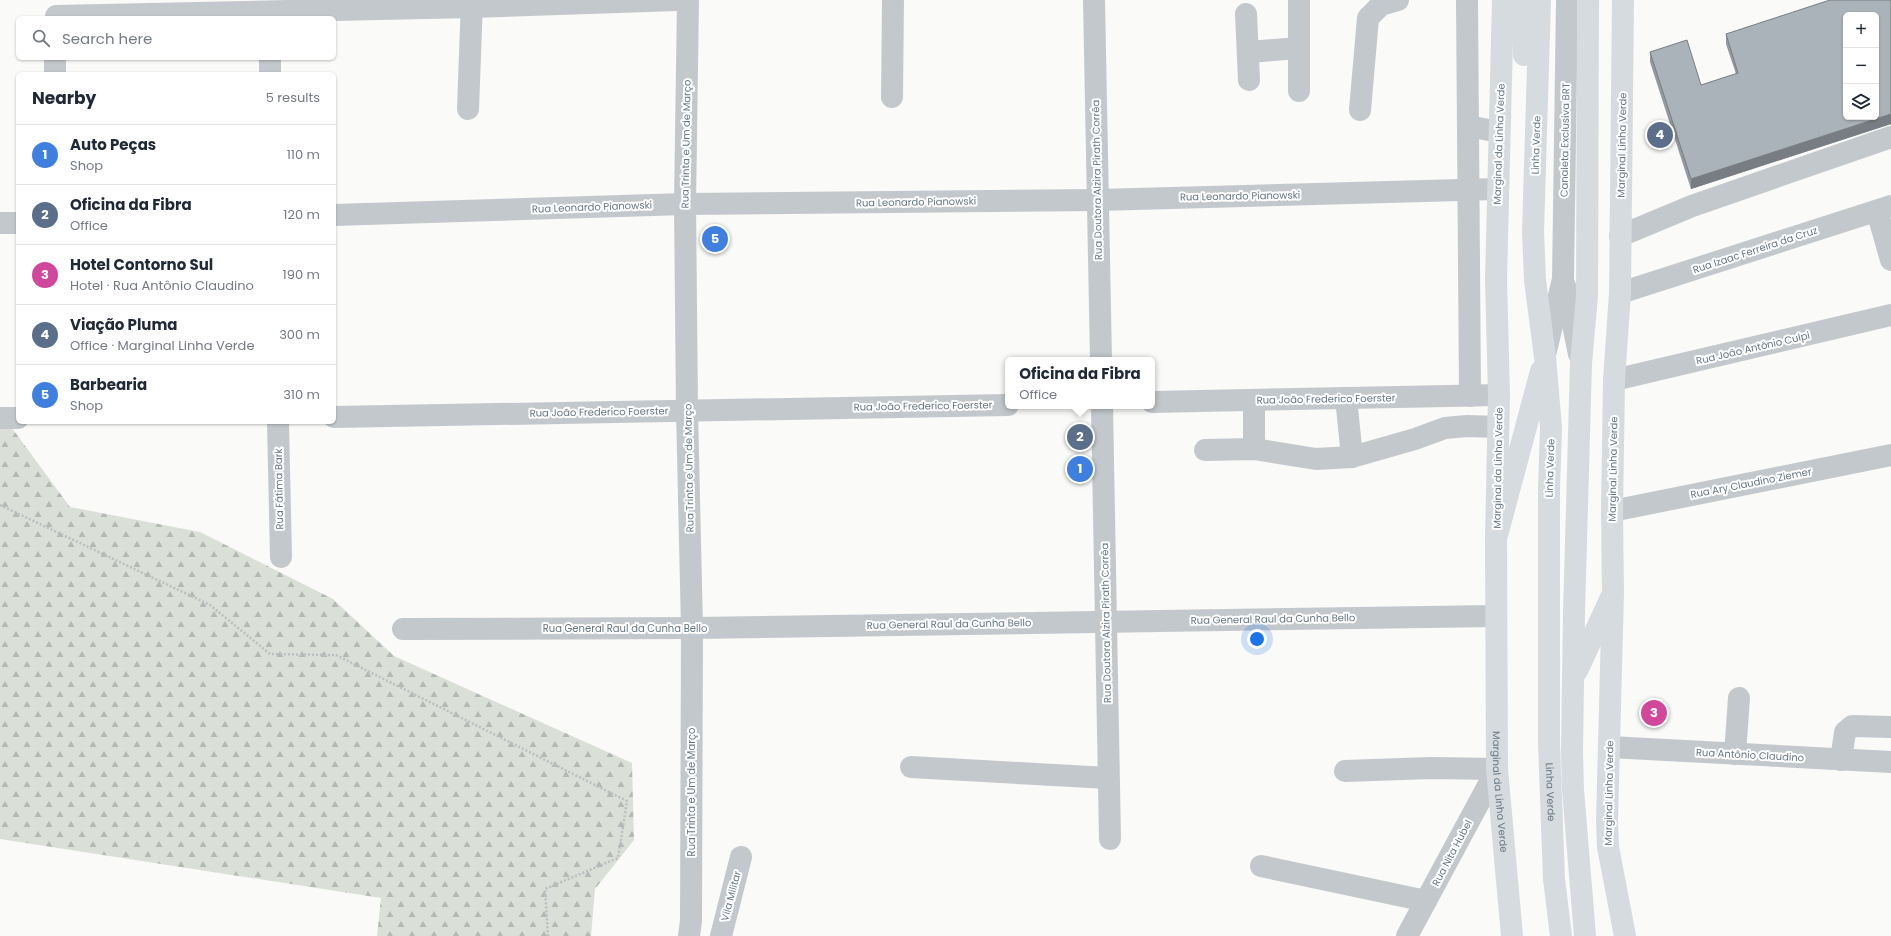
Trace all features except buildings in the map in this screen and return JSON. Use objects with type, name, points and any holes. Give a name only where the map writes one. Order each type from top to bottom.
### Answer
[{"type":"main road","name":"Marginal da Linha Verde","points":[[1503,0],[1497,190],[1497,323],[1499,395],[1496,539],[1497,769],[1512,936]]},
{"type":"main road","points":[[1520,0],[1524,31],[1525,115],[1535,163]]},
{"type":"main road","name":"Linha Verde","points":[[1540,0],[1533,232],[1535,280],[1545,357],[1551,428],[1549,488],[1550,743],[1554,879],[1561,936]]},
{"type":"main road","name":"Marginal Linha Verde","points":[[1623,0],[1620,293],[1614,380],[1612,511],[1613,593],[1608,846],[1625,936]]},
{"type":"main road","name":"Linha Verde","points":[[1585,936],[1573,790],[1574,613],[1581,363],[1587,296],[1588,2]]},
{"type":"main road","points":[[1496,539],[1545,357]]},
{"type":"main road","points":[[1574,678],[1613,593]]},
{"type":"street","points":[[56,11],[269,10],[677,0]]},
{"type":"street","name":"Rua Trinta e Um de Março","points":[[688,0],[685,204],[687,410],[692,628],[691,913],[689,936]]},
{"type":"street","points":[[892,97],[893,0]]},
{"type":"street","name":"Rua Doutora Alzira Pirath Corrêa","points":[[1094,0],[1101,357]]},
{"type":"street","points":[[1299,0],[1299,91]]},
{"type":"street","points":[[1360,110],[1368,18],[1381,5],[1398,0]]},
{"type":"street","points":[[1467,0],[1470,396]]},
{"type":"street","name":"Canaleta Exclusiva BRT","points":[[1545,357],[1563,279],[1567,0]]},
{"type":"street","points":[[468,109],[472,4]]},
{"type":"street","points":[[1246,14],[1249,52],[1248,80]]},
{"type":"street","points":[[1249,52],[1299,48]]},
{"type":"street","points":[[55,60],[55,72]]},
{"type":"street","points":[[270,60],[270,72]]},
{"type":"street","points":[[1468,126],[1499,132]]},
{"type":"street","points":[[1620,236],[1692,206],[1891,138]]},
{"type":"street","name":"Rua Leonardo Pianowski","points":[[336,215],[685,204],[1098,200],[1497,190]]},
{"type":"street","points":[[1884,209],[1891,260]]},
{"type":"street","name":"Rua Izaac Ferreira da Cruz","points":[[1620,293],[1884,209]]},
{"type":"street","points":[[0,223],[16,223]]},
{"type":"street","name":"Canaleta Exclusiva BRT","points":[[1563,279],[1581,363]]},
{"type":"street","name":"Rua João Antônio Culpi","points":[[1614,380],[1891,315]]},
{"type":"street","points":[[1469,322],[1497,323]]},
{"type":"street","name":"Rua João Frederico Foerster","points":[[1155,402],[1499,395]]},
{"type":"street","points":[[1346,398],[1352,458]]},
{"type":"street","points":[[1254,400],[1254,449]]},
{"type":"street","name":"Rua João Frederico Foerster","points":[[336,417],[1005,405]]},
{"type":"street","name":"Rua Doutora Alzira Pirath Corrêa","points":[[1102,409],[1110,839]]},
{"type":"street","points":[[0,418],[16,418]]},
{"type":"street","name":"Rua Fátima Bark","points":[[278,424],[281,556]]},
{"type":"street","points":[[1205,450],[1254,449],[1316,459],[1352,458],[1415,439],[1445,428],[1467,426],[1498,427]]},
{"type":"street","name":"Rua Ary Claudino Ziemer","points":[[1612,511],[1891,454]]},
{"type":"street","name":"Rua General Raul da Cunha Bello","points":[[403,629],[692,628],[1496,616]]},
{"type":"street","points":[[1735,754],[1739,698]]},
{"type":"street","points":[[1841,760],[1845,732],[1847,728],[1852,726],[1891,727]]},
{"type":"street","name":"Rua Antônio Claudino","points":[[1610,747],[1891,762]]},
{"type":"street","points":[[911,767],[1108,778]]},
{"type":"street","points":[[1345,770],[1431,768],[1497,769]]},
{"type":"street","name":"Rua Nita Hubel","points":[[1407,936],[1497,769]]},
{"type":"street","name":"Vila Militar","points":[[721,936],[742,857]]},
{"type":"street","points":[[1261,866],[1426,901]]},
{"type":"path","points":[[0,505],[210,605],[270,654],[336,655],[627,801],[618,858],[545,889],[548,936]]},
{"type":"green space","points":[[0,424],[9,424],[70,507],[200,532],[333,599],[394,656],[632,763],[634,840],[595,889],[591,936],[377,936],[381,898],[0,839]]},
{"type":"place","name":"Viação Pluma","points":[[1660,135]]},
{"type":"place","name":"Barbearia","points":[[715,239]]},
{"type":"place","name":"Oficina da Fibra","points":[[1080,437]]},
{"type":"place","name":"Auto Peças","points":[[1080,469]]},
{"type":"place","name":"Hotel Contorno Sul","points":[[1654,713]]}]
